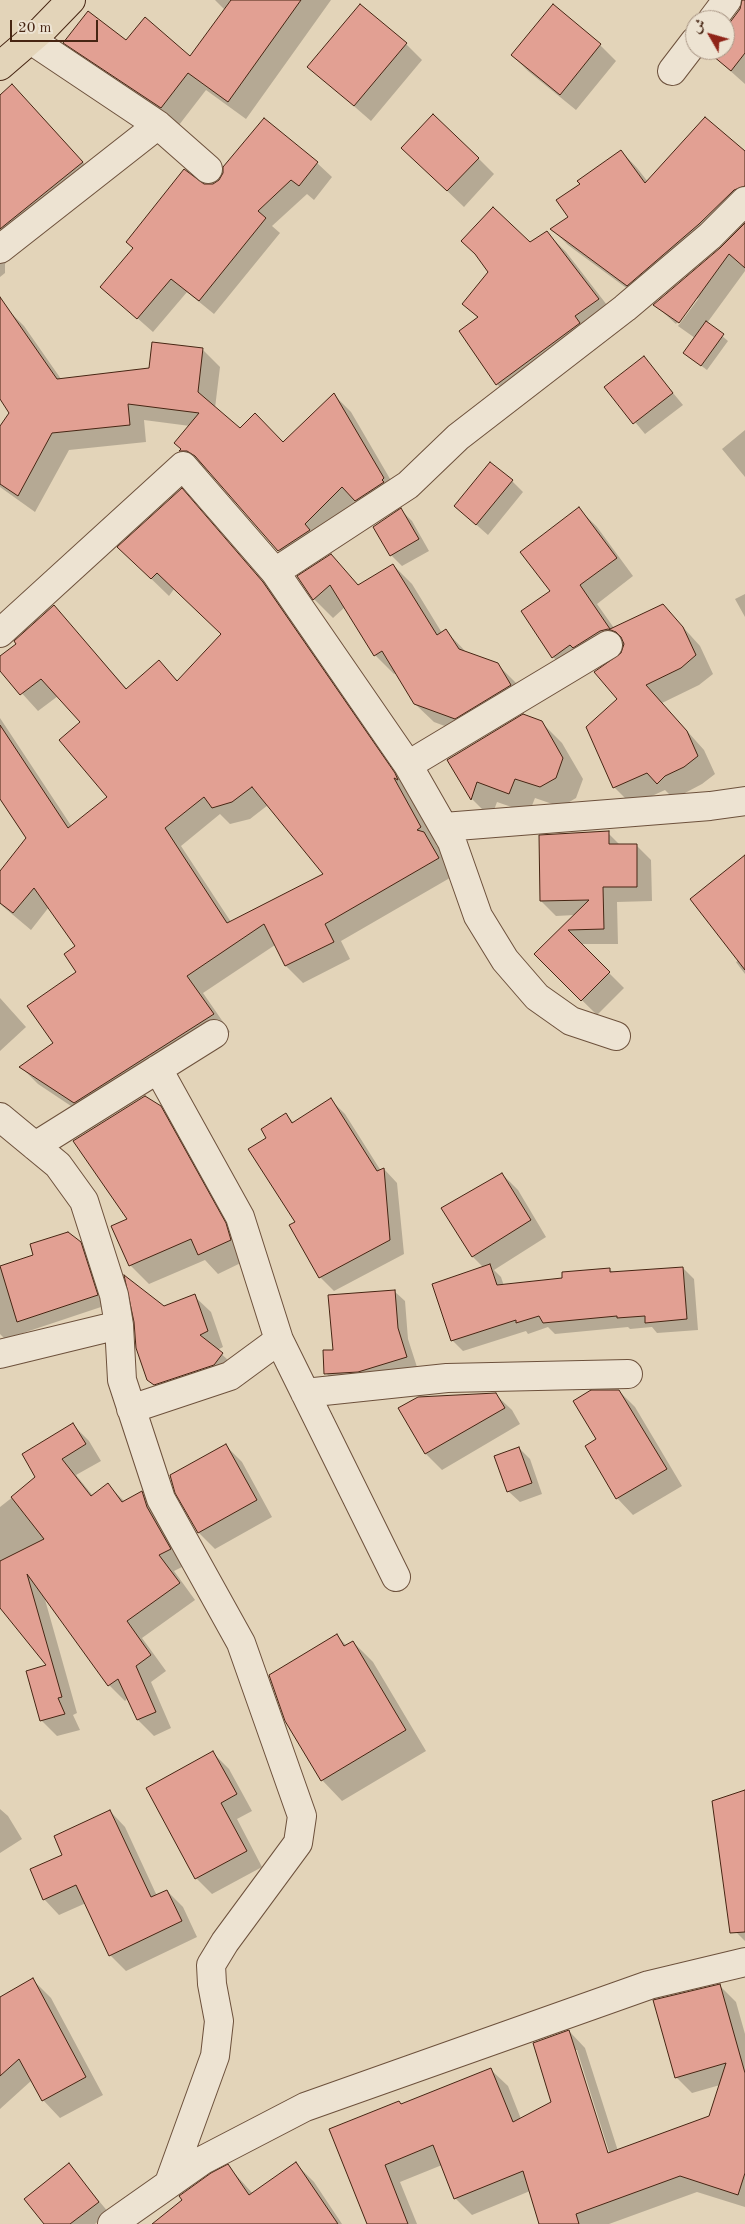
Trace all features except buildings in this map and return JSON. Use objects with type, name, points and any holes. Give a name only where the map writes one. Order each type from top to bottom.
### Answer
[{"type":"main road","points":[[0,66],[31,40],[71,0]]},
{"type":"street","points":[[31,40],[158,125],[208,169]]},
{"type":"street","points":[[672,71],[685,54]]},
{"type":"street","points":[[0,249],[158,125]]},
{"type":"street","points":[[275,572],[408,485],[458,437],[632,302],[710,236],[745,201]]},
{"type":"street","points":[[0,633],[183,466],[275,572],[408,765],[452,842],[478,916],[505,960],[537,997],[571,1021],[616,1036]]},
{"type":"street","points":[[408,765],[608,645]]},
{"type":"street","points":[[444,827],[710,806],[745,801]]},
{"type":"street","points":[[35,1146],[214,1034]]},
{"type":"street","points":[[158,1069],[240,1218],[278,1340],[396,1577]]},
{"type":"street","points":[[0,1117],[58,1165],[84,1202],[114,1295],[119,1325],[122,1380],[161,1499],[241,1643],[302,1816],[298,1842],[225,1942],[211,1965],[212,1984],[219,2021],[215,2056],[169,2183]]},
{"type":"street","points":[[0,1354],[119,1325]]},
{"type":"street","points":[[131,1409],[230,1376],[278,1340]]},
{"type":"street","points":[[305,1393],[447,1378],[628,1374]]},
{"type":"street","points":[[112,2224],[203,2160],[305,2107],[650,1985],[745,1962]]}]
